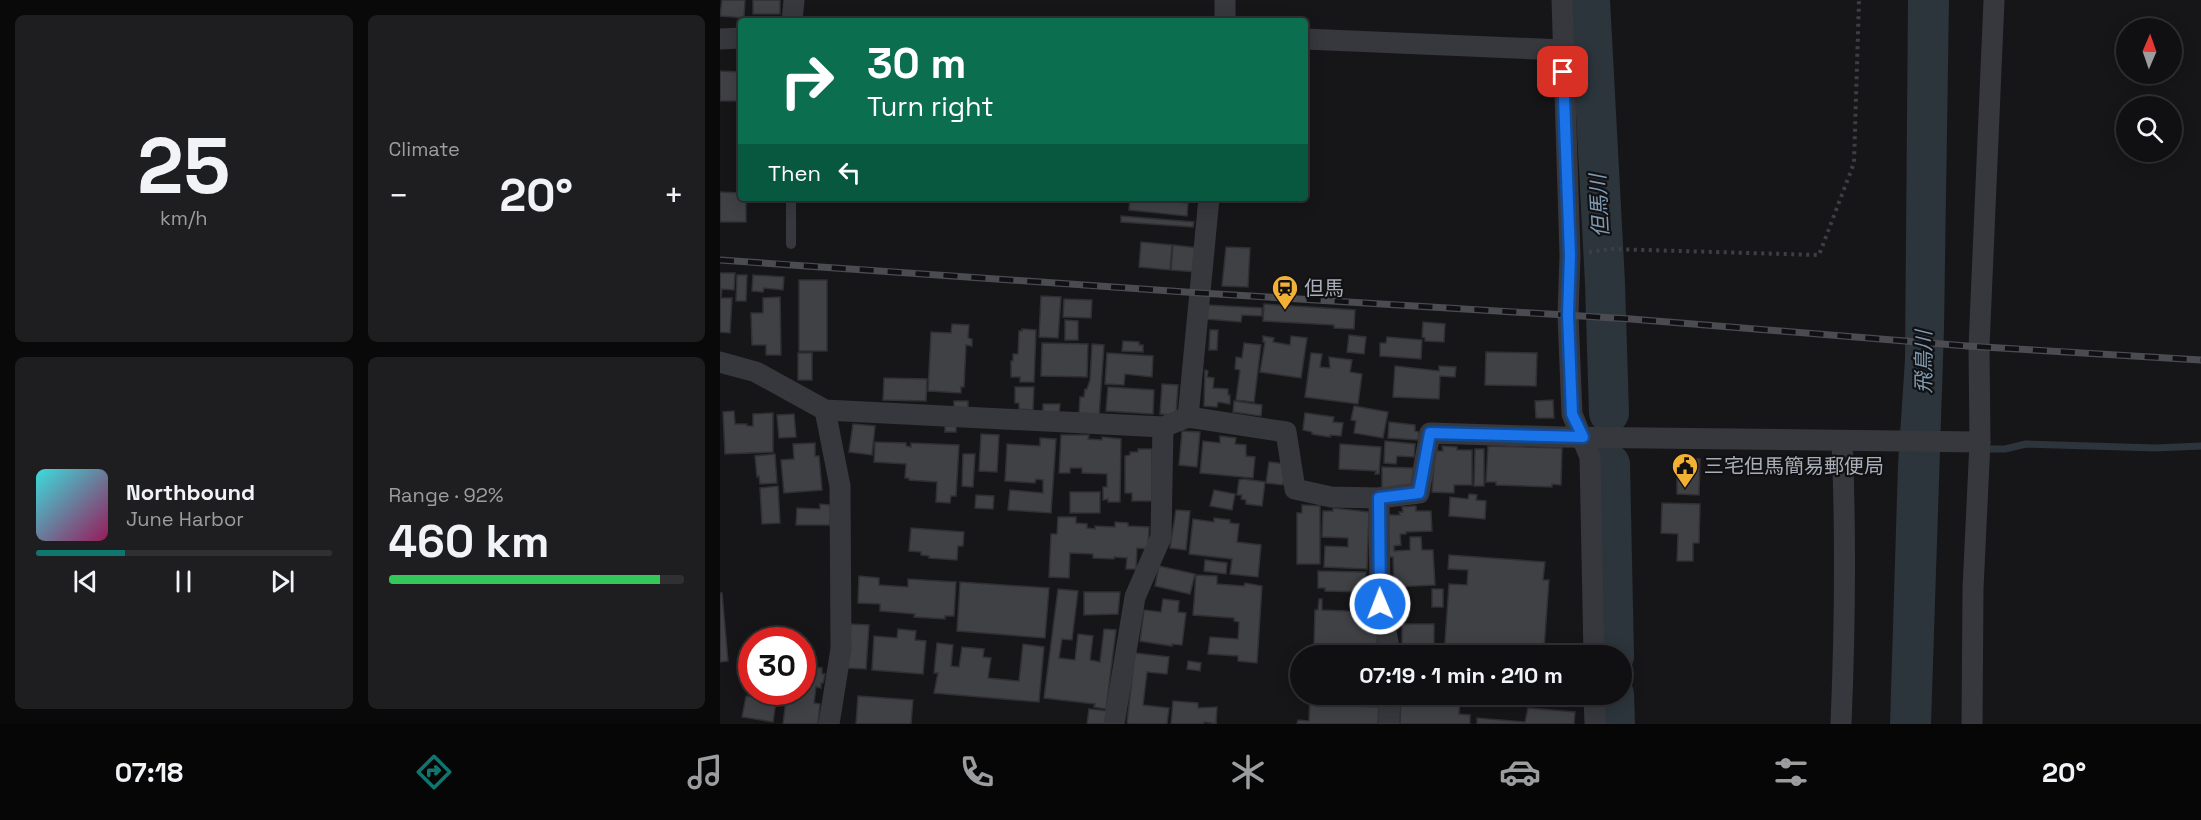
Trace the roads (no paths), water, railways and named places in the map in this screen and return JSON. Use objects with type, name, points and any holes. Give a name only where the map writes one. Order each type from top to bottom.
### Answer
[{"type":"street","points":[[792,18],[794,0]]},
{"type":"street","points":[[1225,0],[1225,18]]},
{"type":"street","points":[[1562,0],[1570,255],[1568,315],[1572,414],[1590,457],[1594,645]]},
{"type":"street","points":[[1972,724],[1976,442],[1994,0]]},
{"type":"street","points":[[720,39],[738,38]]},
{"type":"street","points":[[1308,39],[1562,50]]},
{"type":"street","points":[[1188,417],[1209,201]]},
{"type":"street","points":[[720,362],[756,372],[825,410],[1163,427],[1188,417],[1286,432],[1296,489],[1331,497],[1379,498],[1419,493],[1430,433],[1976,442]]},
{"type":"street","points":[[825,410],[840,486],[841,649],[829,724]]},
{"type":"street","points":[[1114,724],[1134,597],[1161,537],[1163,427]]},
{"type":"street","points":[[1841,724],[1845,514],[1850,441]]},
{"type":"street","points":[[1379,498],[1380,604],[1389,645]]},
{"type":"street","points":[[1389,724],[1390,705]]},
{"type":"street","points":[[1594,705],[1595,724]]},
{"type":"lane","points":[[791,201],[791,244]]},
{"type":"water","name":"飛鳥川","points":[[1908,0],[1949,0],[1944,328],[1931,724],[1890,724],[1898,465],[1905,360]]},
{"type":"waterway","name":"但馬川","points":[[1590,0],[1605,283],[1609,413]]},
{"type":"waterway","points":[[1982,449],[2005,449],[2026,444],[2155,448],[2201,446]]},
{"type":"waterway","name":"但馬川","points":[[1610,464],[1614,645]]},
{"type":"waterway","name":"但馬川","points":[[1614,705],[1615,724]]},
{"type":"railway","points":[[720,260],[1200,293],[1631,319],[1967,346],[2201,360]]},
{"type":"place","name":"但馬","points":[[1285,311]]},
{"type":"place","name":"三宅但馬簡易郵便局","points":[[1685,489]]}]
